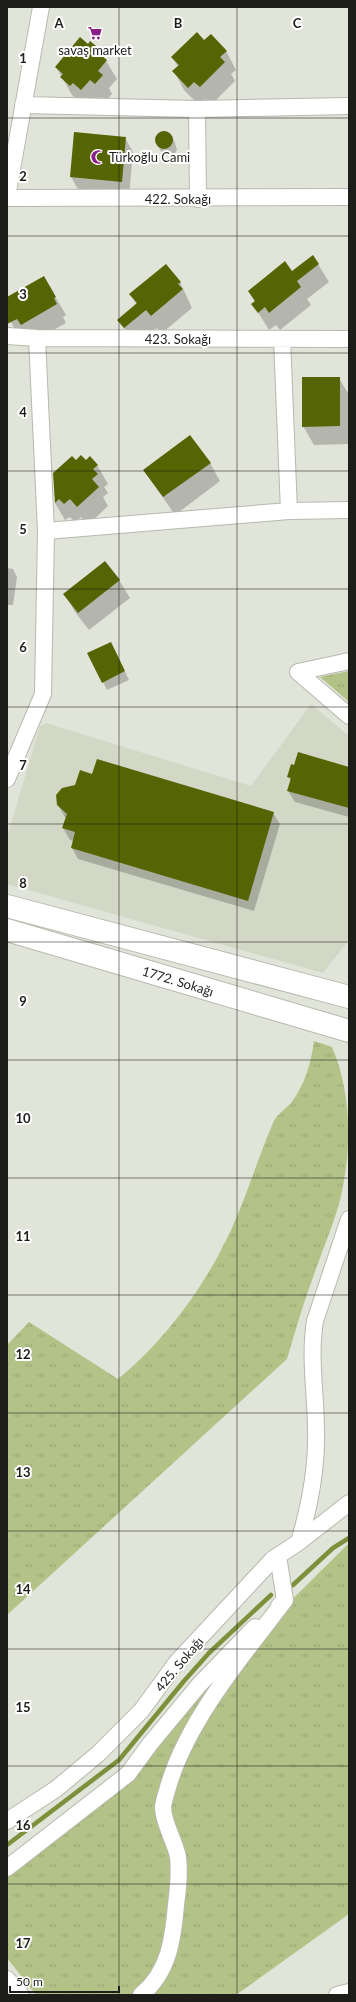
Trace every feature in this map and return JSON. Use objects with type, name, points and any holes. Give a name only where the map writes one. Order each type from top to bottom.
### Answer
[{"type":"street","points":[[7,198],[41,7]]},
{"type":"street","points":[[23,105],[197,109],[349,106]]},
{"type":"street","points":[[197,109],[198,199]]},
{"type":"street","name":"422. Sokağı","points":[[7,198],[198,199],[349,197]]},
{"type":"street","name":"423. Sokağı","points":[[7,336],[37,338],[349,339]]},
{"type":"street","points":[[7,779],[43,694],[46,531],[37,338]]},
{"type":"street","points":[[282,339],[289,511]]},
{"type":"street","points":[[46,531],[289,511],[349,510]]},
{"type":"street","points":[[349,661],[298,672],[349,716]]},
{"type":"street","name":"1772. Sokağı","points":[[7,906],[349,997]]},
{"type":"street","name":"1772. Sokağı","points":[[7,930],[349,1030]]},
{"type":"street","points":[[299,1542],[312,1492],[316,1458],[312,1363],[315,1321],[349,1219]]},
{"type":"street","name":"425. Sokağı","points":[[7,1821],[34,1805],[77,1772],[120,1733],[150,1699],[177,1662],[278,1556],[299,1542],[349,1503]]},
{"type":"street","points":[[141,1995],[153,1983],[164,1964],[171,1944],[175,1918],[179,1880],[178,1862],[163,1808],[170,1782],[186,1744],[210,1702],[285,1600],[278,1556]]},
{"type":"street","points":[[7,1868],[128,1774],[199,1685],[250,1632],[285,1600]]},
{"type":"street","points":[[7,1979],[21,1995]]},
{"type":"street","points":[[337,1995],[349,1992]]},
{"type":"shaded area","points":[[311,704],[349,736],[349,940],[323,973],[7,884],[7,837],[40,726],[46,723],[251,786]]},
{"type":"green space","points":[[349,671],[349,702],[320,677]]},
{"type":"green space","points":[[314,1041],[332,1047],[339,1065],[348,1122],[347,1162],[338,1209],[308,1291],[287,1359],[7,1615],[7,1345],[29,1322],[118,1379],[136,1364],[183,1311],[221,1251],[237,1217],[274,1120],[291,1103],[304,1081],[309,1066]]},
{"type":"green space","points":[[349,1543],[349,1914],[236,1995],[36,1995],[7,1958],[7,1877],[122,1782],[178,1713]]},
{"type":"building","points":[[197,32],[204,40],[211,34],[227,51],[220,57],[225,62],[200,87],[194,82],[188,88],[172,71],[179,65],[171,57]]},
{"type":"building","points":[[80,37],[88,44],[90,41],[101,50],[98,53],[107,60],[98,71],[103,75],[95,84],[90,80],[81,90],[73,83],[70,86],[60,77],[63,74],[55,67]]},
{"type":"building","points":[[160,131],[168,131],[173,136],[171,147],[168,149],[160,149],[155,144],[155,136]]},
{"type":"building","name":"Türkoğlu Cami","points":[[74,132],[126,137],[122,182],[70,177]]},
{"type":"building","points":[[313,255],[319,264],[297,281],[301,287],[269,313],[265,307],[258,313],[251,304],[255,301],[248,291],[285,261],[292,271]]},
{"type":"building","points":[[166,264],[181,282],[178,284],[183,289],[151,316],[146,310],[124,328],[117,320],[137,303],[129,294]]},
{"type":"building","points":[[44,276],[56,297],[54,298],[57,304],[21,325],[17,319],[7,324],[7,297]]},
{"type":"building","points":[[302,377],[340,377],[340,426],[302,427]]},
{"type":"building","points":[[190,435],[211,463],[163,497],[143,470]]},
{"type":"building","points":[[81,455],[86,460],[90,456],[98,465],[93,469],[98,474],[92,479],[99,487],[77,507],[70,499],[64,504],[59,499],[55,503],[53,473],[72,456],[76,460]]},
{"type":"building","points":[[105,561],[120,580],[78,613],[63,594]]},
{"type":"building","points":[[111,642],[125,671],[102,683],[87,653]]},
{"type":"building","points":[[298,752],[349,767],[349,808],[287,791],[291,778],[287,777],[291,764],[294,765]]},
{"type":"building","points":[[97,759],[274,812],[248,901],[71,848],[75,832],[62,828],[67,814],[57,805],[56,795],[62,788],[75,785],[80,770],[92,774]]},
{"type":"waterway","points":[[293,1585],[333,1548],[349,1538]]},
{"type":"waterway","points":[[7,1845],[119,1760],[209,1653],[271,1595]]},
{"type":"place","name":"savaş market","points":[[95,33]]},
{"type":"place","name":"Türkoğlu Cami","points":[[98,157]]}]
